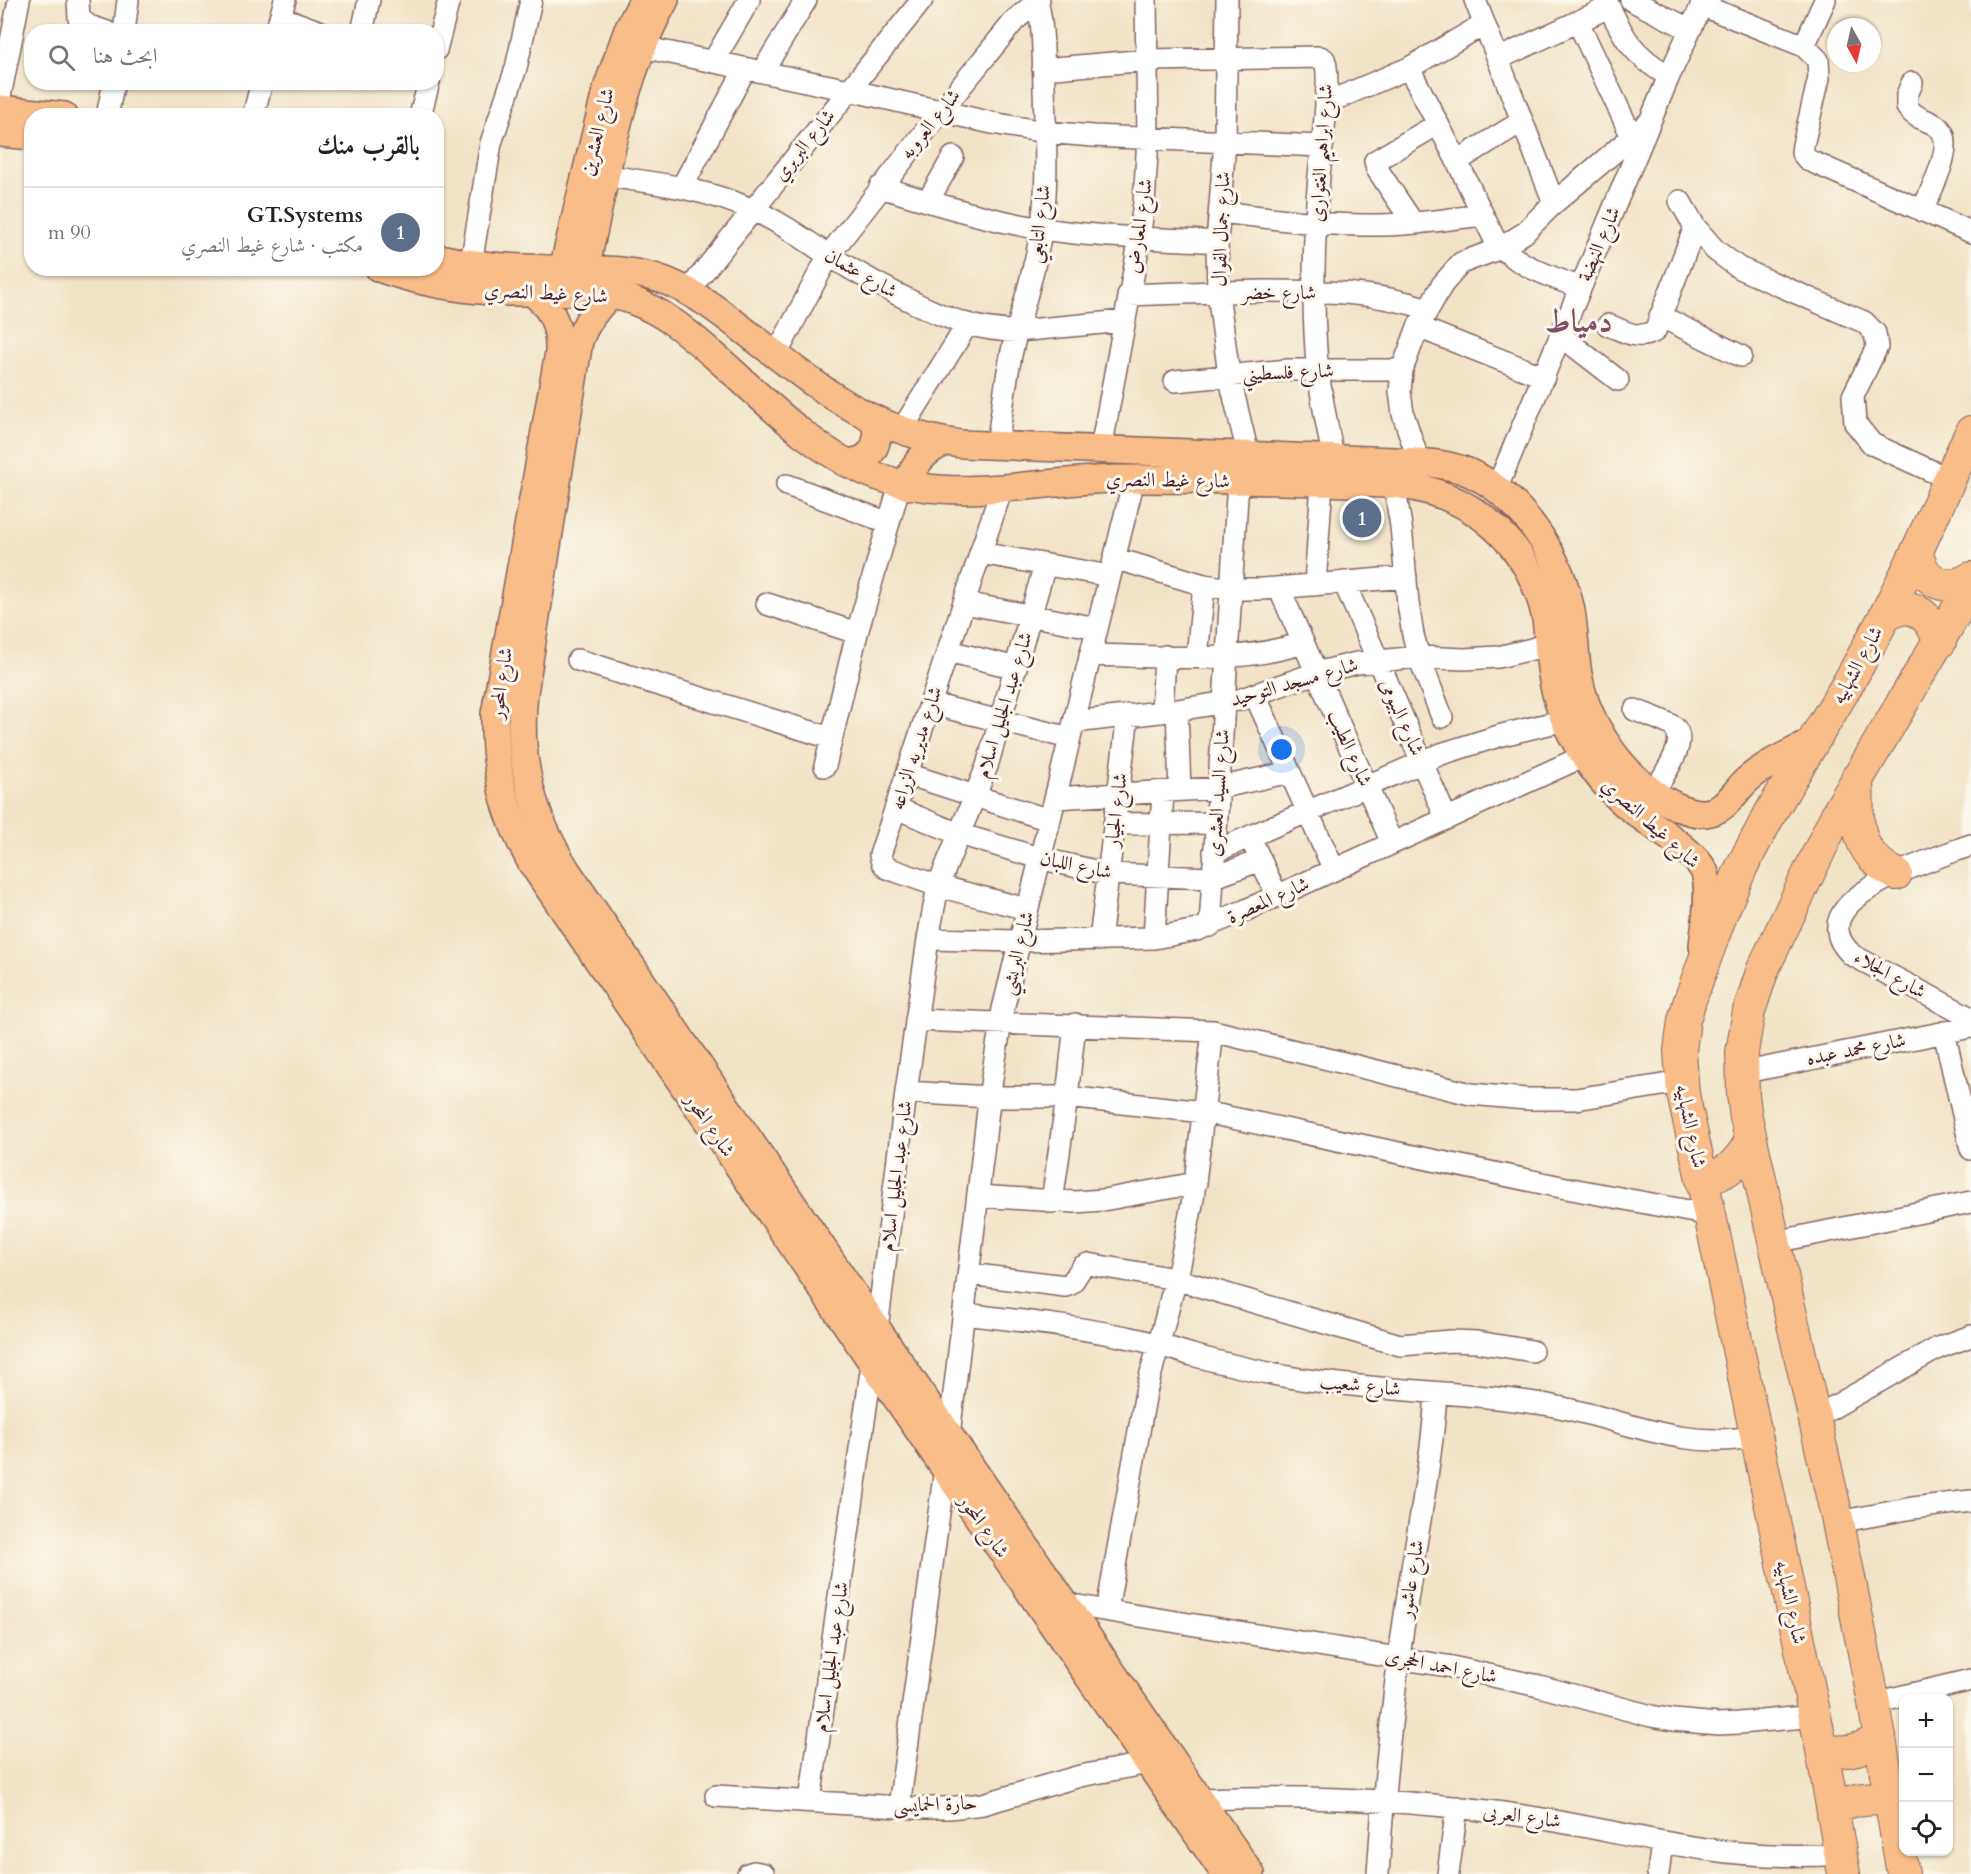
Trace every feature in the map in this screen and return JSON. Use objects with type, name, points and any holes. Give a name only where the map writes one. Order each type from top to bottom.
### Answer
[{"type":"highway","name":"شارع الشهابيه","points":[[1843,1864],[1815,1716],[1681,1082],[1680,1051],[1682,1030],[1690,1000],[1722,912],[1753,844],[1884,618],[1971,432]]},
{"type":"highway","points":[[1917,550],[1924,572],[1933,580],[1956,585],[1971,578]]},
{"type":"highway","points":[[1903,1874],[1874,1703],[1838,1522],[1751,1141],[1741,1073],[1749,1011],[1763,969],[1857,777],[1940,642],[1971,586]]},
{"type":"highway","points":[[1884,618],[1893,611],[1905,608],[1918,611],[1928,618],[1940,642]]},
{"type":"highway","points":[[1857,777],[1859,829],[1863,844],[1870,857],[1881,867],[1896,874]]},
{"type":"highway","points":[[1702,1178],[1717,1176],[1729,1170],[1739,1160],[1751,1141]]},
{"type":"highway","points":[[1822,1750],[1852,1751],[1880,1737]]},
{"type":"highway","points":[[1833,1808],[1867,1798],[1891,1799]]},
{"type":"main road","name":"شارع العشرين","points":[[574,269],[612,71],[627,32],[644,0]]},
{"type":"main road","name":"شارع العشرين","points":[[574,269],[606,176],[629,85],[642,47],[665,0]]},
{"type":"main road","points":[[0,110],[24,112]]},
{"type":"main road","points":[[0,133],[24,135]]},
{"type":"main road","name":"شارع غيط النصري","points":[[444,259],[514,268],[574,269],[640,274],[665,281],[703,300],[836,399],[873,420],[901,431],[946,442],[1419,462],[1460,469],[1496,490],[1525,517],[1549,550],[1558,568],[1570,607],[1578,675],[1589,708],[1606,741],[1621,763],[1653,793],[1679,807],[1705,813],[1727,804],[1747,781],[1761,770],[1814,741]]},
{"type":"main road","name":"شارع غيط النصري","points":[[405,276],[463,289],[611,295],[648,307],[681,327],[815,443],[844,462],[865,472],[904,485],[946,491],[1085,480],[1134,479],[1394,484],[1427,489],[1458,501],[1490,523],[1506,539],[1532,577],[1546,620],[1555,690],[1565,720],[1584,756],[1612,792],[1628,807],[1700,864],[1705,874],[1707,902],[1701,969]]},
{"type":"main road","name":"شارع المحور","points":[[532,292],[541,299],[554,318],[558,329],[559,352],[495,714],[496,766],[508,816],[531,862],[945,1469],[1068,1619],[1200,1799],[1251,1874]]},
{"type":"main road","name":"شارع المحور","points":[[611,295],[588,320],[577,353],[524,693],[522,740],[528,786],[543,831],[567,871],[949,1435],[1068,1619],[1149,1763],[1225,1874]]},
{"type":"main road","points":[[844,462],[856,462],[871,453],[878,436],[873,420]]},
{"type":"main road","points":[[904,485],[920,458],[932,448],[946,442]]},
{"type":"main road","points":[[1675,842],[1686,841],[1694,833],[1696,822],[1692,811]]},
{"type":"street","points":[[0,97],[19,0]]},
{"type":"street","points":[[78,0],[79,18],[86,24]]},
{"type":"street","points":[[125,24],[128,0]]},
{"type":"street","points":[[364,24],[369,0]]},
{"type":"street","points":[[443,24],[449,0]]},
{"type":"street","points":[[471,264],[490,142],[516,68],[531,0]]},
{"type":"street","points":[[714,62],[749,0]]},
{"type":"street","points":[[681,187],[753,70],[806,0]]},
{"type":"street","name":"شارع البربري","points":[[688,291],[922,0]]},
{"type":"street","name":"شارع التابعي","points":[[998,445],[1007,377],[1042,229],[1045,132],[1041,17],[1038,0]]},
{"type":"street","name":"شارع العروبه","points":[[776,355],[829,255],[880,187],[1015,20],[1038,0]]},
{"type":"street","name":"شارع المعارض","points":[[1101,448],[1140,237],[1148,138],[1146,0]]},
{"type":"street","name":"شارع جمال الفوال","points":[[1227,0],[1228,57],[1225,142],[1217,242],[1218,292],[1229,375],[1248,454]]},
{"type":"street","points":[[1475,0],[1554,202]]},
{"type":"street","points":[[1631,0],[1689,29]]},
{"type":"street","points":[[1804,46],[1825,0]]},
{"type":"street","points":[[1498,59],[1578,22],[1608,3],[1628,43],[1647,62],[1669,76]]},
{"type":"street","points":[[1702,3],[1804,46],[1818,60],[1819,78],[1802,153],[1808,160],[1971,232]]},
{"type":"street","name":"شارع النهضة","points":[[1496,490],[1669,76],[1702,3]]},
{"type":"street","points":[[280,16],[300,24]]},
{"type":"street","points":[[1578,22],[1632,137]]},
{"type":"street","points":[[1326,103],[1409,68],[1484,24]]},
{"type":"street","points":[[642,47],[849,90],[992,123],[1045,132],[1322,146]]},
{"type":"street","name":"شارع ابراهيم الغتوارى","points":[[1043,69],[1148,60],[1228,57],[1320,57],[1324,59],[1327,69],[1326,103],[1315,222],[1314,291],[1318,369],[1333,458]]},
{"type":"street","points":[[1409,68],[1501,248],[1520,262],[1580,288]]},
{"type":"street","points":[[1912,82],[1907,95],[1907,107],[1914,117],[1939,128],[1946,140],[1945,154],[1922,211]]},
{"type":"street","points":[[109,108],[112,90]]},
{"type":"street","points":[[255,108],[260,90]]},
{"type":"street","points":[[422,108],[427,90]]},
{"type":"street","points":[[1419,462],[1403,414],[1400,392],[1402,370],[1423,318],[1442,285],[1461,263],[1501,248],[1524,233],[1554,202],[1652,121]]},
{"type":"street","points":[[1457,161],[1521,122]]},
{"type":"street","points":[[1413,223],[1377,169],[1375,161],[1438,124]]},
{"type":"street","points":[[928,201],[953,157]]},
{"type":"street","name":"شارع عثمان","points":[[606,176],[681,187],[717,196],[752,210],[788,228],[882,287],[967,325],[1001,331],[1017,331],[1124,321]]},
{"type":"street","points":[[880,187],[1042,229],[1093,235],[1217,242]]},
{"type":"street","points":[[1680,201],[1695,227],[1715,250],[1738,268],[1864,322],[1875,333],[1877,347],[1853,396],[1855,423],[1872,444],[1949,479]]},
{"type":"street","points":[[1220,212],[1364,225],[1413,223],[1483,215]]},
{"type":"street","points":[[1608,325],[1636,336],[1646,336],[1655,331],[1695,227]]},
{"type":"street","name":"شارع خضر","points":[[1128,295],[1314,291],[1371,295],[1409,303],[1423,318],[1544,377]]},
{"type":"street","points":[[1660,316],[1741,356]]},
{"type":"street","points":[[901,431],[967,325]]},
{"type":"street","points":[[1560,336],[1618,380]]},
{"type":"street","name":"شارع فلسطيني","points":[[1175,381],[1318,369],[1402,370]]},
{"type":"street","name":"شارع البريشي","points":[[949,1435],[989,1097],[1000,1023],[1134,479]]},
{"type":"street","name":"شارع السيد العشرى","points":[[1210,926],[1238,481]]},
{"type":"street","points":[[1315,585],[1322,483]]},
{"type":"street","points":[[1394,484],[1402,533],[1409,614],[1419,657],[1442,717]]},
{"type":"street","points":[[787,485],[889,523]]},
{"type":"street","points":[[825,766],[857,633],[889,523],[904,485]]},
{"type":"street","name":"شارع مديريه الزراعه","points":[[1002,488],[881,851],[882,862],[887,868],[938,886],[1027,909]]},
{"type":"street","points":[[980,553],[1045,565],[1112,567],[1231,589],[1279,588],[1406,577]]},
{"type":"street","name":"شارع عبد الجليل اسلام","points":[[810,1801],[878,1329],[927,939],[938,886],[976,796],[1045,565]]},
{"type":"street","name":"شارع البيومى","points":[[1344,582],[1446,818]]},
{"type":"street","points":[[1197,657],[1204,585]]},
{"type":"street","name":"شارع الطيب","points":[[1279,588],[1392,843]]},
{"type":"street","points":[[964,603],[1097,628]]},
{"type":"street","points":[[767,604],[857,633]]},
{"type":"street","points":[[1090,654],[1227,657],[1265,653],[1303,643]]},
{"type":"street","name":"شارع مسجد التوحيد","points":[[931,704],[1000,721],[1072,730],[1128,716],[1224,703],[1255,695],[1316,673],[1377,660],[1419,657],[1464,659],[1498,657],[1548,643]]},
{"type":"street","points":[[948,651],[1016,668]]},
{"type":"street","points":[[1154,938],[1161,823],[1172,791],[1166,656]]},
{"type":"street","points":[[578,660],[831,738]]},
{"type":"street","points":[[1255,695],[1334,870]]},
{"type":"street","points":[[1635,710],[1673,726],[1679,736],[1679,748],[1653,793]]},
{"type":"street","name":"شارع الجيار","points":[[1100,940],[1128,716]]},
{"type":"street","points":[[1214,852],[1479,741],[1565,720]]},
{"type":"street","name":"شارع المعصرة","points":[[927,939],[1100,940],[1154,938],[1183,934],[1210,926],[1584,756]]},
{"type":"street","points":[[1055,798],[1218,788],[1290,772]]},
{"type":"street","points":[[908,774],[1049,820]]},
{"type":"street","name":"شارع اللبان","points":[[896,808],[959,834],[1040,858],[1108,874],[1212,878],[1261,860]]},
{"type":"street","points":[[1114,824],[1216,823]]},
{"type":"street","points":[[1250,837],[1277,896]]},
{"type":"street","name":"شارع الجلاء","points":[[1971,845],[1896,874],[1868,889],[1851,902],[1838,923],[1838,933],[1843,945],[1851,955],[1971,1018]]},
{"type":"street","points":[[916,1020],[1075,1024],[1212,1031],[1471,1094],[1526,1099],[1576,1099],[1681,1082]]},
{"type":"street","points":[[1052,1202],[1075,1024]]},
{"type":"street","name":"شارع محمد عبده","points":[[1741,1073],[1971,1027]]},
{"type":"street","points":[[1107,1610],[1138,1431],[1187,1232],[1196,1183],[1212,1031]]},
{"type":"street","points":[[1944,1032],[1971,1149]]},
{"type":"street","points":[[906,1092],[989,1097],[1067,1097],[1204,1112],[1561,1187],[1710,1215]]},
{"type":"street","points":[[978,1196],[1052,1202],[1103,1200],[1196,1183]]},
{"type":"street","points":[[1775,1242],[1971,1202]]},
{"type":"street","points":[[969,1274],[1065,1286],[1071,1284],[1082,1267],[1088,1264],[1175,1280],[1400,1345],[1451,1341],[1477,1342],[1532,1351]]},
{"type":"street","name":"شارع شعيب","points":[[964,1314],[1081,1328],[1158,1344],[1225,1364],[1287,1377],[1560,1407],[1676,1438],[1711,1441],[1756,1436]]},
{"type":"street","points":[[1814,1418],[1938,1348],[1971,1336]]},
{"type":"street","name":"شارع عاشور","points":[[1378,1874],[1383,1801],[1399,1657],[1428,1476],[1436,1393]]},
{"type":"street","points":[[900,1807],[945,1469]]},
{"type":"street","points":[[1838,1522],[1913,1508],[1971,1501]]},
{"type":"street","name":"شارع احمد الحجرى","points":[[1068,1619],[1107,1610],[1399,1657],[1505,1678],[1651,1716],[1695,1723],[1740,1724],[1815,1716]]},
{"type":"street","points":[[1874,1703],[1971,1680]]},
{"type":"street","name":"حارة الحمايسى","points":[[716,1796],[938,1808],[983,1804],[1080,1776],[1149,1763]]},
{"type":"street","name":"شارع العربى","points":[[1200,1799],[1294,1797],[1457,1807],[1579,1825],[1662,1842],[1745,1854],[1800,1856],[1843,1864]]},
{"type":"street","points":[[1448,1874],[1457,1807]]},
{"type":"street","points":[[1658,1874],[1662,1842]]},
{"type":"street","points":[[748,1874],[754,1872],[764,1874]]},
{"type":"place","name":"GT.Systems","points":[[1362,518]]},
{"type":"district","name":"دمياط","points":[[1579,322]]}]
